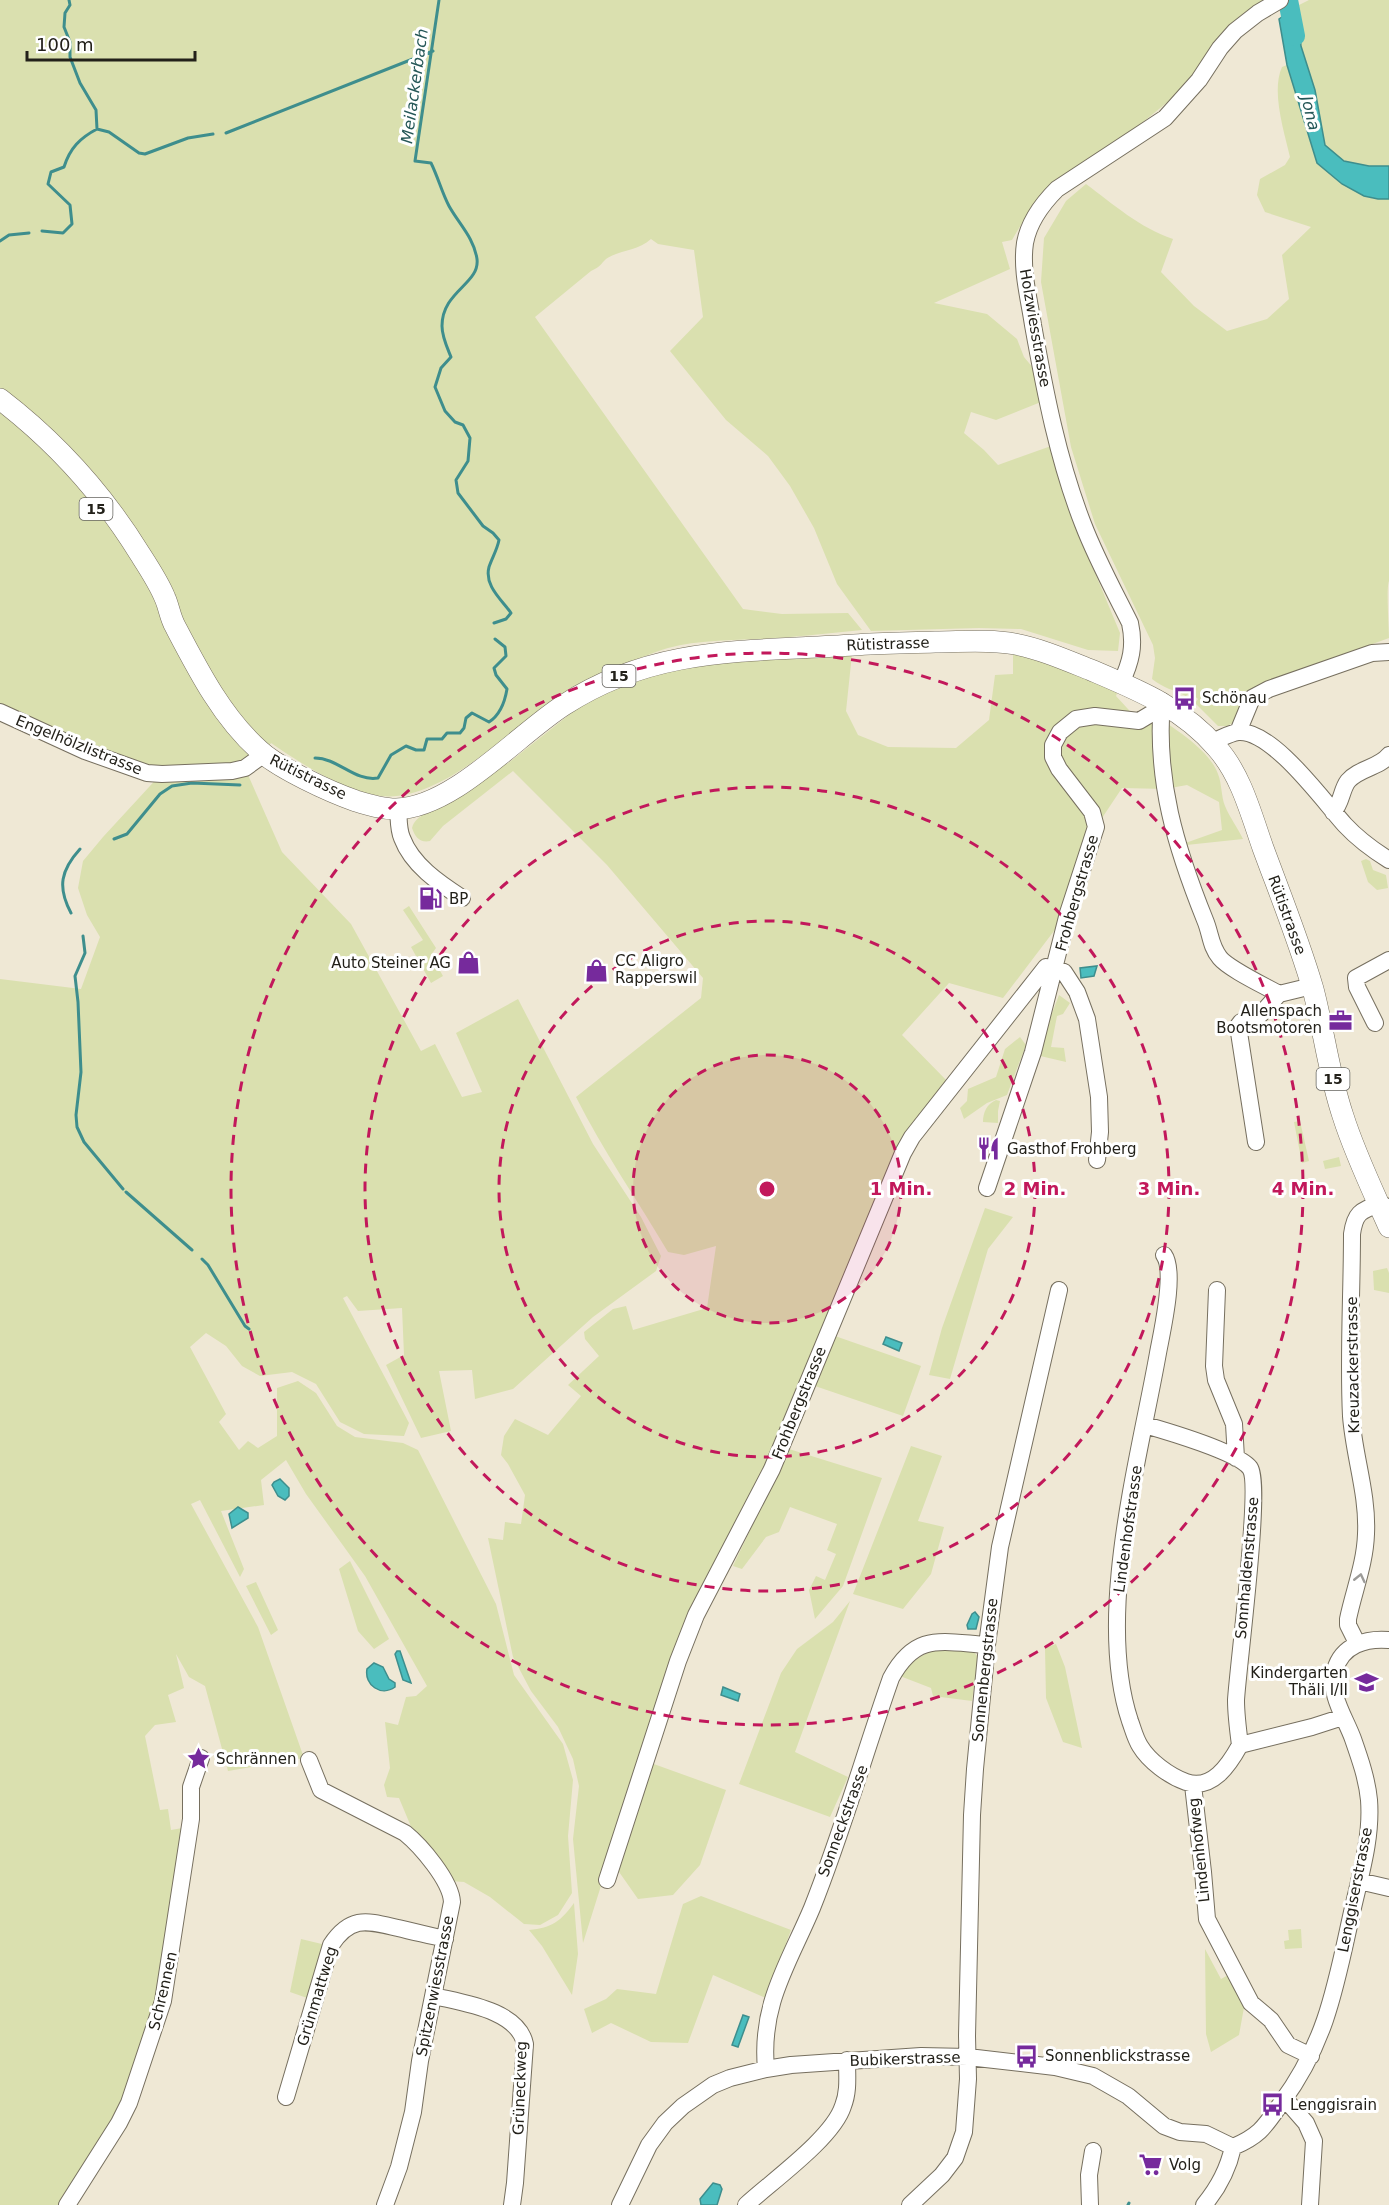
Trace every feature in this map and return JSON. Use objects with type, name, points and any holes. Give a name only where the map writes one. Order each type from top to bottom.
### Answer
[{"type":"main road","name":"Rütistrasse","points":[[0,399],[52,442],[103,501],[145,562],[165,597],[172,620],[223,709],[263,754],[318,785],[356,801],[398,809],[417,806],[466,780],[563,705],[600,685],[624,674],[661,662],[707,654],[870,644],[987,642],[1013,644],[1051,654],[1162,701],[1192,722],[1231,766],[1312,986],[1342,1113],[1384,1206],[1389,1227]]},
{"type":"main road","name":"Rütistrasse","points":[[0,416],[58,465],[96,509],[156,603],[172,620]]},
{"type":"street","name":"Holzwiesstrasse","points":[[1121,683],[1133,652],[1131,630],[1083,525],[1066,476],[1038,354],[1026,280],[1025,242],[1032,220],[1057,189],[1165,118],[1199,80],[1220,48],[1235,31],[1280,0]]},
{"type":"street","points":[[1238,732],[1252,698],[1269,689],[1372,653],[1389,652]]},
{"type":"street","points":[[1162,701],[1160,726],[1165,789],[1177,846],[1207,924],[1211,946],[1221,960],[1279,994]]},
{"type":"street","name":"Frohbergstrasse","points":[[987,1188],[1027,1073],[1068,913],[1096,827],[1092,812],[1053,758],[1053,745],[1060,732],[1076,719],[1095,716],[1139,721],[1154,712],[1162,701]]},
{"type":"street","name":"Engelhölzlistrasse","points":[[0,712],[85,751],[147,772],[162,774],[232,771],[244,768],[263,754]]},
{"type":"street","points":[[1212,742],[1238,732],[1250,734],[1272,746],[1299,770],[1333,812],[1367,845],[1389,860]]},
{"type":"street","points":[[1333,812],[1338,807],[1347,783],[1358,772],[1386,760],[1389,755]]},
{"type":"street","points":[[398,809],[401,836],[406,847],[433,879],[462,898]]},
{"type":"street","points":[[1375,1023],[1357,987],[1356,978],[1389,960]]},
{"type":"street","name":"Frohbergstrasse","points":[[608,1880],[674,1672],[696,1615],[772,1469],[903,1153],[919,1128],[1046,967],[1064,972],[1083,1005],[1087,1019],[1099,1098],[1100,1132],[1096,1160]]},
{"type":"street","points":[[1256,1142],[1238,1026],[1241,1022],[1261,1014],[1279,994],[1312,986]]},
{"type":"street","name":"Kreuzackerstrasse","points":[[1357,1643],[1348,1624],[1348,1618],[1361,1575],[1366,1522],[1364,1493],[1351,1415],[1352,1234],[1354,1222],[1363,1211],[1384,1206]]},
{"type":"street","name":"Lindenhofstrasse","points":[[1164,1255],[1169,1268],[1165,1316],[1137,1463],[1122,1558],[1118,1623],[1122,1689],[1133,1731],[1144,1752],[1165,1770],[1193,1785]]},
{"type":"street","name":"Sonnenbergstrasse","points":[[968,2057],[972,1815],[987,1645],[1000,1547],[1059,1290]]},
{"type":"street","points":[[1217,1290],[1214,1366],[1216,1380],[1234,1424],[1236,1458]]},
{"type":"street","name":"Sonnhaldenstrasse","points":[[1145,1425],[1190,1438],[1236,1458],[1251,1470],[1253,1475],[1252,1530],[1236,1702],[1240,1745]]},
{"type":"street","points":[[1357,1643],[1389,1640]]},
{"type":"street","name":"Sonneckstrasse","points":[[766,2069],[765,2036],[774,1994],[812,1908],[891,1678],[908,1653],[920,1646],[935,1642],[987,1645]]},
{"type":"street","name":"Lenggiserstrasse","points":[[1233,2147],[1257,2135],[1285,2099],[1311,2056],[1332,2001],[1359,1881],[1369,1822],[1369,1798],[1363,1769],[1333,1683],[1335,1669],[1342,1656],[1357,1643]]},
{"type":"street","points":[[1193,1785],[1211,1780],[1222,1773],[1240,1745],[1343,1717]]},
{"type":"street","name":"Schrennen","points":[[67,2205],[120,2123],[129,2103],[163,2001],[191,1819],[191,1787],[201,1758]]},
{"type":"street","name":"Spitzenwiesstrasse","points":[[309,1760],[321,1790],[413,1839],[448,1885],[452,1902],[420,2061],[408,2135],[385,2205]]},
{"type":"street","name":"Lindenhofweg","points":[[1193,1785],[1207,1919],[1251,2003],[1271,2020],[1288,2045],[1311,2056]]},
{"type":"street","points":[[1359,1881],[1389,1888]]},
{"type":"street","name":"Grünmattweg","points":[[286,2097],[331,1945],[342,1930],[355,1923],[372,1921],[445,1939]]},
{"type":"street","name":"Grüneckweg","points":[[434,1996],[492,2012],[515,2024],[522,2032],[525,2044],[512,2205]]},
{"type":"street","name":"Bubikerstrasse","points":[[620,2205],[649,2145],[665,2123],[683,2106],[713,2085],[766,2069],[847,2060],[921,2056],[968,2057],[1055,2067],[1093,2076],[1128,2096],[1164,2126],[1180,2132],[1206,2134],[1233,2147]]},
{"type":"street","points":[[910,2205],[942,2175],[955,2158],[961,2144],[968,2057]]},
{"type":"street","points":[[746,2205],[820,2140],[837,2120],[847,2092],[847,2060]]},
{"type":"street","points":[[1285,2099],[1306,2122],[1314,2141],[1310,2205]]},
{"type":"street","points":[[1204,2205],[1218,2187],[1229,2164],[1233,2147]]},
{"type":"street","points":[[1090,2205],[1089,2175],[1093,2151]]},
{"type":"green space","points":[[0,0],[1265,0],[1175,96],[1025,218],[1012,240],[1002,242],[1010,269],[934,303],[987,314],[1017,339],[1024,357],[1034,369],[1041,402],[996,420],[971,412],[964,433],[998,465],[1051,446],[1083,544],[1120,633],[1118,651],[1088,650],[1021,629],[871,631],[837,584],[814,528],[790,486],[768,456],[726,420],[670,351],[703,317],[694,250],[658,244],[651,239],[640,246],[606,259],[535,317],[743,609],[782,614],[848,613],[862,630],[703,642],[655,652],[582,685],[549,705],[448,778],[426,789],[403,795],[381,796],[353,789],[309,768],[271,743],[263,755],[245,768],[282,852],[351,924],[421,1051],[435,1044],[462,1097],[482,1092],[456,1033],[518,999],[593,1144],[641,1217],[661,1256],[656,1271],[593,1317],[513,1389],[475,1399],[472,1370],[439,1371],[451,1431],[421,1438],[386,1365],[404,1355],[402,1308],[358,1311],[347,1296],[343,1298],[409,1423],[404,1436],[364,1434],[340,1422],[316,1384],[292,1372],[260,1376],[242,1366],[226,1346],[206,1333],[190,1347],[226,1414],[219,1422],[239,1450],[248,1441],[258,1448],[277,1436],[277,1388],[298,1381],[316,1393],[337,1426],[355,1437],[403,1443],[418,1450],[496,1604],[514,1675],[563,1744],[573,1780],[568,1836],[572,1893],[558,1915],[540,1925],[524,1924],[490,1897],[464,1882],[450,1881],[412,1829],[399,1798],[387,1797],[384,1785],[390,1768],[385,1722],[398,1725],[406,1697],[416,1696],[427,1686],[365,1576],[306,1494],[286,1460],[261,1480],[264,1505],[221,1511],[244,1569],[240,1577],[200,1500],[191,1504],[258,1627],[304,1758],[228,1771],[205,1686],[189,1677],[176,1654],[184,1688],[168,1695],[176,1722],[155,1725],[145,1736],[160,1810],[168,1809],[171,1830],[188,1827],[161,2000],[128,2100],[64,2205],[0,2205],[0,979],[81,989],[100,937],[87,915],[78,888],[83,861],[161,774],[0,712]]},
{"type":"green space","points":[[1309,0],[1389,0],[1389,166],[1369,166],[1344,161],[1325,145],[1315,90],[1301,46],[1297,6]]},
{"type":"green space","points":[[1287,65],[1317,163],[1342,184],[1364,196],[1389,199],[1389,638],[1263,684],[1238,720],[1227,726],[1218,726],[1195,703],[1198,699],[1190,692],[1186,696],[1152,679],[1155,658],[1153,645],[1095,524],[1071,447],[1041,282],[1044,238],[1066,201],[1086,184],[1149,229],[1173,239],[1161,272],[1194,306],[1227,331],[1267,319],[1289,299],[1282,255],[1311,227],[1265,212],[1257,195],[1260,179],[1285,165],[1290,157],[1278,99],[1279,77],[1282,67]]},
{"type":"green space","points":[[1013,644],[1121,683],[1116,696],[1139,721],[1157,717],[1192,742],[1214,765],[1225,806],[1243,839],[1177,846],[1222,830],[1219,802],[1187,785],[1165,789],[1122,788],[1096,827],[1060,923],[1003,998],[949,983],[902,1035],[948,1082],[900,1147],[742,1518],[683,1625],[583,1943],[573,1839],[579,1786],[573,1759],[558,1727],[531,1691],[513,1657],[488,1538],[503,1540],[505,1522],[521,1524],[525,1495],[501,1455],[504,1436],[515,1419],[548,1435],[581,1396],[568,1385],[599,1356],[585,1339],[584,1332],[613,1309],[626,1306],[633,1330],[707,1308],[716,1246],[684,1255],[668,1252],[576,1097],[701,998],[703,978],[607,865],[513,771],[443,826],[430,841],[418,839],[412,828],[424,814],[458,797],[503,760],[507,764],[594,695],[684,664],[852,654],[846,711],[858,735],[888,747],[956,748],[989,720],[995,675],[1013,674]]},
{"type":"green space","points":[[1366,859],[1370,861],[1373,870],[1386,875],[1388,888],[1377,890],[1368,882],[1361,861]]},
{"type":"green space","points":[[409,906],[436,948],[431,955],[443,976],[431,983],[411,947],[423,940],[403,910]]},
{"type":"green space","points":[[1059,995],[1070,1003],[1063,1014],[1057,1016],[1051,1047],[1064,1048],[1066,1062],[1036,1055]]},
{"type":"green space","points":[[1020,1037],[1026,1045],[1007,1095],[987,1103],[964,1119],[960,1108],[967,1101],[968,1089],[996,1077],[1005,1049]]},
{"type":"green space","points":[[996,1100],[1000,1101],[998,1123],[983,1122],[986,1109]]},
{"type":"green space","points":[[1300,1121],[1309,1161],[1302,1163],[1294,1122]]},
{"type":"green space","points":[[1339,1157],[1341,1166],[1325,1169],[1323,1161]]},
{"type":"green space","points":[[985,1208],[1013,1217],[988,1249],[950,1379],[929,1375],[942,1328]]},
{"type":"green space","points":[[1387,1268],[1389,1293],[1374,1290],[1373,1271]]},
{"type":"green space","points":[[835,1336],[921,1366],[903,1416],[815,1386]]},
{"type":"green space","points":[[911,1446],[942,1456],[918,1521],[944,1527],[931,1574],[903,1609],[853,1594]]},
{"type":"green space","points":[[789,1449],[882,1478],[843,1586],[815,1619],[809,1590],[816,1576],[825,1580],[836,1554],[827,1550],[837,1524],[790,1507],[779,1532],[766,1537],[742,1569],[733,1566]]},
{"type":"green space","points":[[350,1561],[389,1639],[374,1649],[358,1631],[339,1569]]},
{"type":"green space","points":[[256,1582],[278,1630],[271,1635],[246,1586]]},
{"type":"green space","points":[[850,1601],[795,1752],[848,1777],[830,1817],[739,1784],[781,1673],[797,1649],[833,1622]]},
{"type":"green space","points":[[1056,1644],[1065,1667],[1082,1748],[1063,1742],[1046,1698],[1045,1648]]},
{"type":"green space","points":[[936,1649],[973,1651],[978,1657],[972,1701],[933,1696],[931,1688],[900,1676],[916,1660]]},
{"type":"green space","points":[[651,1763],[726,1790],[700,1865],[673,1895],[638,1899],[617,1869]]},
{"type":"green space","points":[[701,1896],[791,1930],[766,1998],[713,1975],[688,2043],[651,2042],[611,2023],[592,2033],[584,2009],[606,1999],[617,1989],[656,1994],[683,1904]]},
{"type":"green space","points":[[574,1903],[578,1954],[572,1995],[542,1946],[529,1930],[555,1922],[565,1915]]},
{"type":"green space","points":[[1301,1929],[1302,1948],[1285,1949],[1284,1941],[1289,1940],[1288,1930]]},
{"type":"green space","points":[[301,1939],[326,1945],[310,1999],[290,1992]]},
{"type":"green space","points":[[1205,1949],[1221,1979],[1230,1974],[1245,2002],[1239,2035],[1211,2052],[1206,2034]]},
{"type":"water","points":[[1297,6],[1301,46],[1315,90],[1325,145],[1344,161],[1369,166],[1389,166],[1389,199],[1364,196],[1342,184],[1317,163],[1287,65],[1279,19]]},
{"type":"water","points":[[1097,966],[1094,976],[1081,978],[1080,968]]},
{"type":"water","points":[[886,1337],[902,1343],[899,1351],[883,1344]]},
{"type":"water","points":[[280,1479],[289,1488],[289,1496],[285,1500],[278,1496],[272,1485]]},
{"type":"water","points":[[238,1507],[248,1513],[248,1518],[232,1528],[229,1514]]},
{"type":"water","points":[[975,1612],[979,1617],[976,1629],[968,1629],[967,1625]]},
{"type":"water","points":[[400,1651],[411,1683],[403,1680],[395,1654]]},
{"type":"water","points":[[374,1663],[383,1667],[389,1679],[395,1683],[395,1687],[384,1691],[371,1684],[368,1680],[367,1669]]},
{"type":"water","points":[[723,1687],[740,1694],[738,1701],[721,1695]]},
{"type":"water","points":[[743,2015],[749,2017],[738,2047],[732,2045]]},
{"type":"water","points":[[713,2183],[720,2185],[722,2189],[717,2205],[701,2205],[700,2199]]},
{"type":"waterway","points":[[69,0],[70,5],[65,13],[64,27],[70,42],[70,57],[80,83],[96,110],[97,129]]},
{"type":"waterway","name":"Meilackerbach","points":[[439,0],[415,161],[431,163],[449,206],[473,244],[477,259],[473,275],[448,304],[444,314],[443,334],[451,357],[441,368],[435,387],[445,411],[455,422],[463,425],[470,438],[468,461],[456,480],[458,493],[483,526],[499,540],[488,574],[491,586],[511,613],[506,619],[494,623]]},
{"type":"waterway","name":"Jona","points":[[1288,0],[1295,36]]},
{"type":"waterway","points":[[226,133],[433,51]]},
{"type":"waterway","points":[[42,231],[63,233],[72,224],[70,205],[48,184],[51,172],[64,167],[76,144],[97,129],[109,132],[139,153],[145,154],[188,138],[213,134]]},
{"type":"waterway","points":[[0,241],[9,235],[29,233]]},
{"type":"waterway","points":[[315,758],[331,762],[362,777],[378,778],[391,755],[406,746],[424,750],[427,739],[442,739],[447,733],[460,733],[464,728],[466,718],[472,713],[489,722],[501,707],[507,689],[496,675],[494,668],[506,656],[505,647],[495,639]]},
{"type":"waterway","points":[[114,839],[127,834],[160,794],[172,786],[192,783],[240,785]]},
{"type":"waterway","points":[[71,913],[64,895],[63,879],[69,864],[80,849]]},
{"type":"waterway","points":[[83,936],[85,953],[75,976],[81,1072],[76,1115],[77,1127],[84,1142],[123,1189]]},
{"type":"waterway","points":[[126,1192],[192,1250]]},
{"type":"waterway","points":[[202,1259],[249,1329]]},
{"type":"place","name":"Schönau","points":[[1184,698]]},
{"type":"place","name":"BP","points":[[431,899]]},
{"type":"place","name":"Auto Steiner AG","points":[[469,963]]},
{"type":"place","name":"CC Aligro Rapperswil","points":[[597,970]]},
{"type":"place","name":"Allenspach Bootsmotoren","points":[[1340,1020]]},
{"type":"place","name":"Gasthof Frohberg","points":[[989,1149]]},
{"type":"place","name":"Kindergarten Thäli I/II","points":[[1366,1682]]},
{"type":"place","name":"Schrännen","points":[[198,1759]]},
{"type":"place","name":"Sonnenblickstrasse","points":[[1027,2056]]},
{"type":"place","name":"Lenggisrain","points":[[1272,2105]]},
{"type":"place","name":"Volg","points":[[1151,2165]]}]
